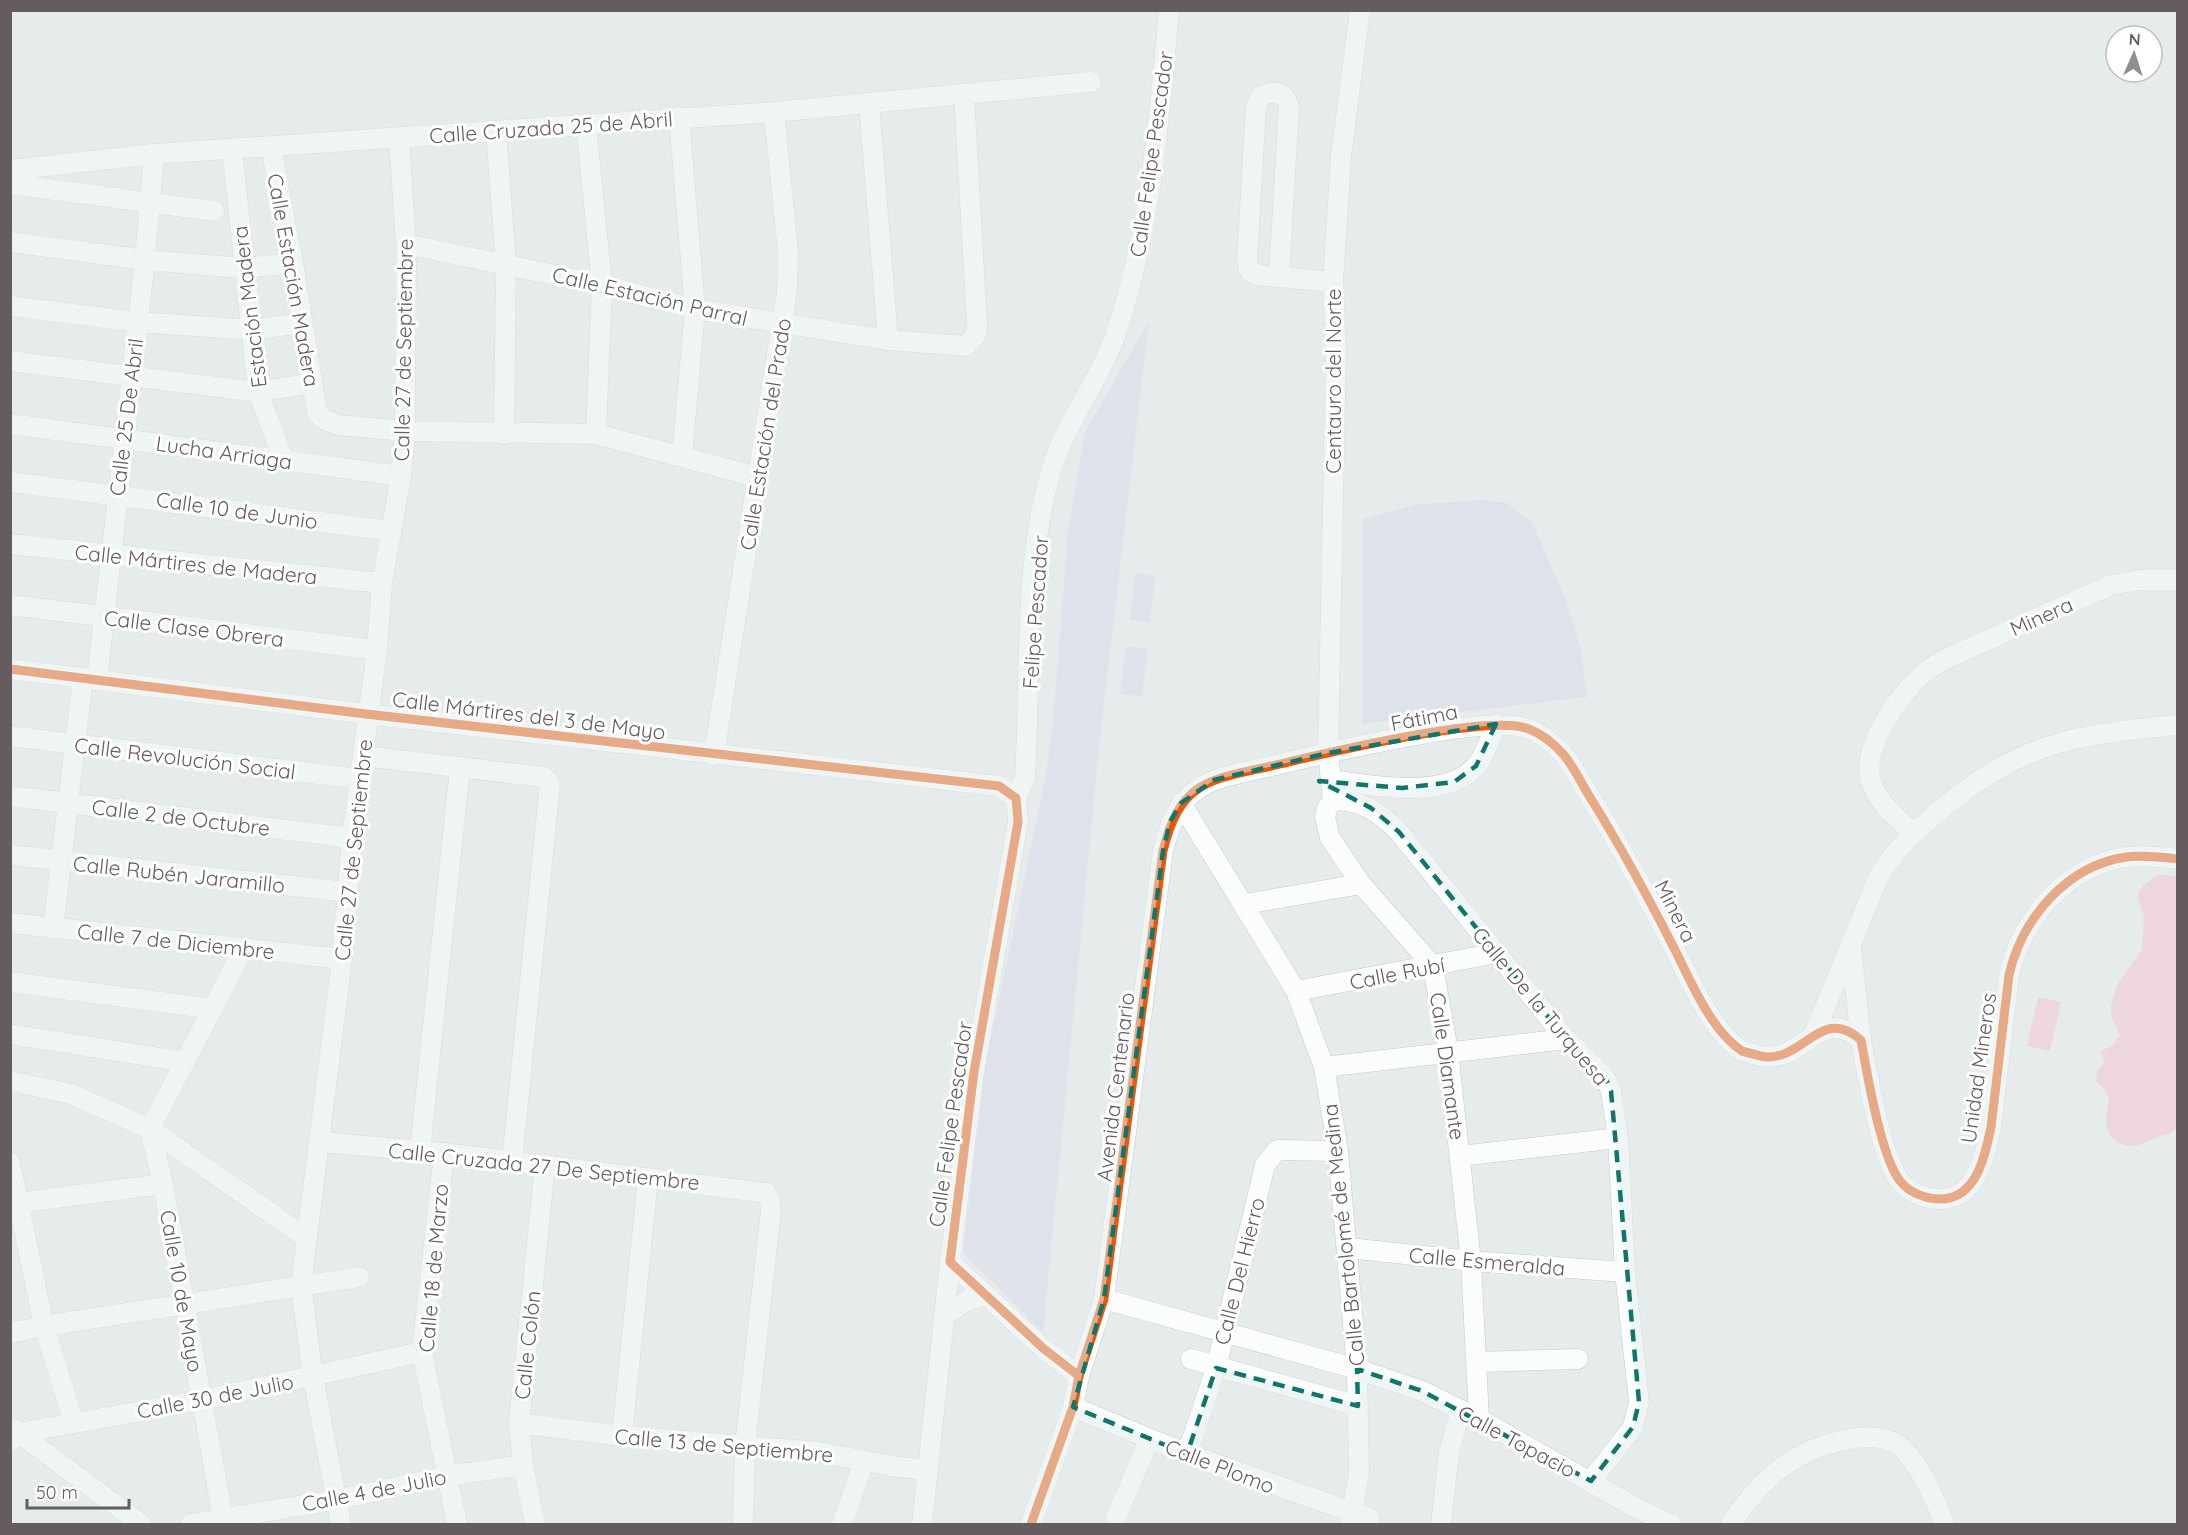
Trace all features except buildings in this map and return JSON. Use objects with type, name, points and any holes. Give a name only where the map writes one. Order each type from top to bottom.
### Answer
[{"type":"street","name":"Calle Felipe Pescador","points":[[1070,428],[1114,338],[1139,251],[1159,123],[1169,10]]},
{"type":"street","name":"Centauro del Norte","points":[[1328,753],[1336,351],[1334,282],[1341,156],[1360,10]]},
{"type":"street","name":"Calle Cruzada 25 de Abril","points":[[10,170],[154,154],[774,112],[1091,81]]},
{"type":"street","points":[[1279,275],[1289,107],[1286,98],[1280,93],[1270,92],[1261,96],[1256,106],[1247,260],[1249,270],[1256,274],[1334,282]]},
{"type":"street","name":"Calle Estación Parral","points":[[406,244],[602,285],[695,309],[783,325],[888,340],[966,346],[975,335],[977,324],[964,95]]},
{"type":"street","points":[[869,103],[888,340]]},
{"type":"street","name":"Calle Estación del Prado","points":[[714,755],[783,325],[788,252],[774,112]]},
{"type":"street","points":[[679,117],[695,309],[682,456]]},
{"type":"street","points":[[586,124],[602,285],[596,434]]},
{"type":"street","points":[[496,131],[506,264],[504,434]]},
{"type":"street","name":"Calle 27 de Septiembre","points":[[341,1524],[313,1377],[301,1285],[305,1237],[321,1142],[342,959],[352,838],[366,714],[377,650],[382,583],[401,476],[405,430],[406,244],[399,138]]},
{"type":"street","name":"Calle Estación Madera","points":[[271,147],[293,263],[317,412],[323,419],[338,425],[405,430]]},
{"type":"street","name":"Estación Madera","points":[[232,149],[258,392],[284,460]]},
{"type":"street","name":"Calle 25 De Abril","points":[[53,929],[74,744],[103,617],[111,556],[116,495],[145,260],[154,154]]},
{"type":"street","points":[[10,184],[214,211]]},
{"type":"street","points":[[10,242],[145,260],[243,268],[293,263]]},
{"type":"street","points":[[10,306],[137,322],[252,330],[301,322]]},
{"type":"street","points":[[10,361],[258,392],[312,383]]},
{"type":"street","name":"Lucha Arriaga","points":[[10,424],[401,476]]},
{"type":"street","name":"Felipe Pescador","points":[[1016,798],[1025,777],[1033,581],[1044,502],[1052,469],[1070,428]]},
{"type":"street","points":[[405,430],[504,434],[596,434],[757,477]]},
{"type":"street","name":"Calle 10 de Junio","points":[[10,482],[391,531]]},
{"type":"street","name":"Calle Mártires de Madera","points":[[10,544],[382,583]]},
{"type":"street","name":"Minera","points":[[1913,834],[1876,793],[1869,769],[1879,734],[1903,694],[1916,681],[1929,669],[1952,656],[2111,585],[2139,580],[2178,580]]},
{"type":"street","name":"Calle Clase Obrera","points":[[10,605],[377,650]]},
{"type":"street","name":"Calle Mártires del 3 de Mayo","points":[[10,669],[366,714],[999,786],[1016,798]]},
{"type":"street","points":[[1331,780],[1402,788],[1454,782],[1476,766],[1484,754],[1496,724]]},
{"type":"street","name":"Fátima","points":[[1328,753],[1496,724],[1528,728]]},
{"type":"street","points":[[1814,1034],[1879,876],[1889,859],[1913,834],[1969,786],[2016,758],[2090,734],[2178,725]]},
{"type":"street","name":"Minera","points":[[1528,728],[1547,739],[1564,755],[1632,865],[1709,1017],[1742,1051],[1773,1058],[1787,1054],[1814,1034]]},
{"type":"street","name":"Calle Revolución Social","points":[[10,736],[360,779]]},
{"type":"street","name":"Calle Diamante","points":[[1328,753],[1333,800],[1327,808],[1326,827],[1330,838],[1361,884],[1433,966],[1448,1051],[1471,1262],[1479,1419]]},
{"type":"street","name":"Avenida Centenario","points":[[1031,1524],[1073,1407],[1079,1376],[1104,1299],[1163,851],[1170,822],[1181,803],[1195,789],[1214,780],[1328,753]]},
{"type":"street","points":[[363,756],[544,777],[550,783],[512,1162]]},
{"type":"street","points":[[420,1151],[460,767]]},
{"type":"street","name":"Calle 2 de Octubre","points":[[10,796],[352,838]]},
{"type":"street","name":"Calle Felipe Pescador","points":[[922,1524],[950,1262],[974,1072],[1018,822],[1016,798]]},
{"type":"street","name":"Calle De la Turquesa","points":[[1333,800],[1361,803],[1387,820],[1566,1039],[1605,1077],[1614,1102],[1618,1138],[1625,1272],[1640,1402],[1633,1427],[1591,1481]]},
{"type":"street","name":"Calle Bartolomé de Medina","points":[[1181,803],[1245,904],[1296,992],[1323,1067],[1338,1151],[1348,1248],[1357,1369],[1361,1520]]},
{"type":"street","name":"Calle Rubén Jaramillo","points":[[10,855],[347,892]]},
{"type":"street","name":"Unidad Mineros","points":[[1861,1040],[1874,1102],[1898,1179],[1907,1189],[1919,1195],[1948,1198],[1959,1194],[1973,1179],[1986,1150],[2009,975],[2014,954],[2036,915],[2052,894],[2073,877],[2100,864],[2126,857],[2178,859]]},
{"type":"street","points":[[1245,904],[1361,884]]},
{"type":"street","name":"Calle 7 de Diciembre","points":[[10,923],[342,959]]},
{"type":"street","points":[[1851,947],[1861,1040]]},
{"type":"street","points":[[150,1129],[244,948]]},
{"type":"street","name":"Calle Rubí","points":[[1296,992],[1497,953]]},
{"type":"street","points":[[10,982],[213,1009]]},
{"type":"street","points":[[1814,1034],[1831,1028],[1840,1028],[1852,1032],[1861,1040]]},
{"type":"street","points":[[10,1034],[186,1062]]},
{"type":"street","points":[[1323,1067],[1566,1039]]},
{"type":"street","points":[[10,1081],[71,1094],[150,1129],[305,1237]]},
{"type":"street","name":"Calle 10 de Mayo","points":[[150,1129],[163,1184],[223,1521]]},
{"type":"street","points":[[1460,1156],[1618,1138]]},
{"type":"street","name":"Calle Cruzada 27 De Septiembre","points":[[321,1142],[444,1153],[760,1190],[765,1193],[770,1201],[771,1210],[746,1446]]},
{"type":"street","name":"Calle Del Hierro","points":[[1187,1454],[1216,1368],[1265,1165],[1277,1150],[1288,1148],[1338,1151]]},
{"type":"street","name":"Calle 18 de Marzo","points":[[444,1153],[422,1352],[457,1524]]},
{"type":"street","points":[[10,1163],[44,1326],[74,1423]]},
{"type":"street","name":"Calle Colón","points":[[535,1524],[523,1465],[519,1423],[545,1165]]},
{"type":"street","points":[[622,1436],[648,1178]]},
{"type":"street","points":[[17,1203],[163,1184]]},
{"type":"street","name":"Calle Esmeralda","points":[[1348,1248],[1471,1262],[1625,1272]]},
{"type":"street","points":[[950,1262],[1044,1349],[1079,1376]]},
{"type":"street","points":[[10,1333],[185,1303],[359,1277]]},
{"type":"street","points":[[944,1316],[968,1300],[986,1295]]},
{"type":"street","name":"Calle Topacio","points":[[1104,1299],[1357,1369],[1422,1391],[1479,1419],[1591,1481],[1634,1517],[1671,1524]]},
{"type":"street","name":"Calle 30 de Julio","points":[[13,1433],[202,1400],[422,1352]]},
{"type":"street","points":[[1191,1359],[1216,1368],[1358,1406]]},
{"type":"street","points":[[1477,1362],[1578,1359]]},
{"type":"street","name":"Calle Plomo","points":[[1073,1407],[1149,1440],[1361,1520]]},
{"type":"street","points":[[1440,1522],[1449,1452],[1461,1410]]},
{"type":"street","name":"Calle 13 de Septiembre","points":[[519,1423],[622,1436],[819,1452],[864,1462],[928,1470]]},
{"type":"street","points":[[13,1433],[141,1524]]},
{"type":"street","points":[[1731,1524],[1755,1490],[1792,1460],[1835,1442],[1876,1437],[1894,1443],[1905,1451],[1916,1466],[1944,1524]]},
{"type":"street","points":[[1116,1518],[1149,1440]]},
{"type":"street","points":[[743,1524],[746,1446]]},
{"type":"street","points":[[842,1524],[864,1462]]},
{"type":"street","name":"Calle 4 de Julio","points":[[191,1524],[223,1521],[447,1476],[523,1465]]},
{"type":"highlighted area","points":[[1496,724],[1476,766],[1454,782],[1402,788],[1319,781],[1371,808],[1399,832],[1566,1039],[1605,1077],[1611,1091],[1639,1402],[1633,1427],[1591,1481],[1422,1391],[1357,1369],[1358,1406],[1216,1368],[1187,1454],[1073,1407],[1104,1299],[1163,851],[1170,822],[1181,803],[1214,780],[1328,753]]},
{"type":"shaded area","points":[[1149,321],[1100,737],[1043,1332],[963,1253],[985,1066],[1046,775],[1053,722],[1068,533],[1085,432]]},
{"type":"shaded area","points":[[1485,500],[1507,503],[1533,524],[1565,598],[1581,649],[1587,697],[1362,724],[1362,519],[1419,504]]},
{"type":"shaded area","points":[[1135,573],[1155,575],[1150,622],[1130,620]]},
{"type":"shaded area","points":[[1126,646],[1148,649],[1142,696],[1120,694]]},
{"type":"shaded area","points":[[2158,875],[2177,876],[2177,1127],[2168,1134],[2146,1143],[2130,1146],[2116,1141],[2107,1129],[2108,1096],[2096,1082],[2097,1071],[2105,1062],[2100,1052],[2114,1044],[2120,1035],[2111,1016],[2111,1006],[2117,985],[2142,949],[2144,916],[2137,896],[2143,886]]},
{"type":"shaded area","points":[[2038,997],[2061,1002],[2050,1051],[2027,1046]]},
{"type":"cycle path","points":[[10,669],[366,714],[999,786],[1016,798],[1018,822],[974,1072],[950,1262],[1044,1349],[1079,1376]]},
{"type":"cycle path","points":[[1031,1524],[1073,1407],[1079,1376],[1104,1299],[1163,851],[1170,826],[1180,808],[1204,785],[1236,774],[1408,736],[1446,730],[1509,725],[1529,729],[1539,734],[1559,750],[1575,771],[1634,873],[1702,1003],[1720,1030],[1742,1051],[1760,1056],[1775,1056],[1788,1052],[1822,1031],[1834,1028],[1847,1030],[1861,1040],[1881,1135],[1893,1169],[1909,1190],[1936,1199],[1949,1198],[1967,1188],[1979,1170],[1983,1159],[1991,1127],[2009,975],[2015,954],[2036,915],[2066,884],[2084,871],[2104,862],[2132,856],[2178,859]]}]
